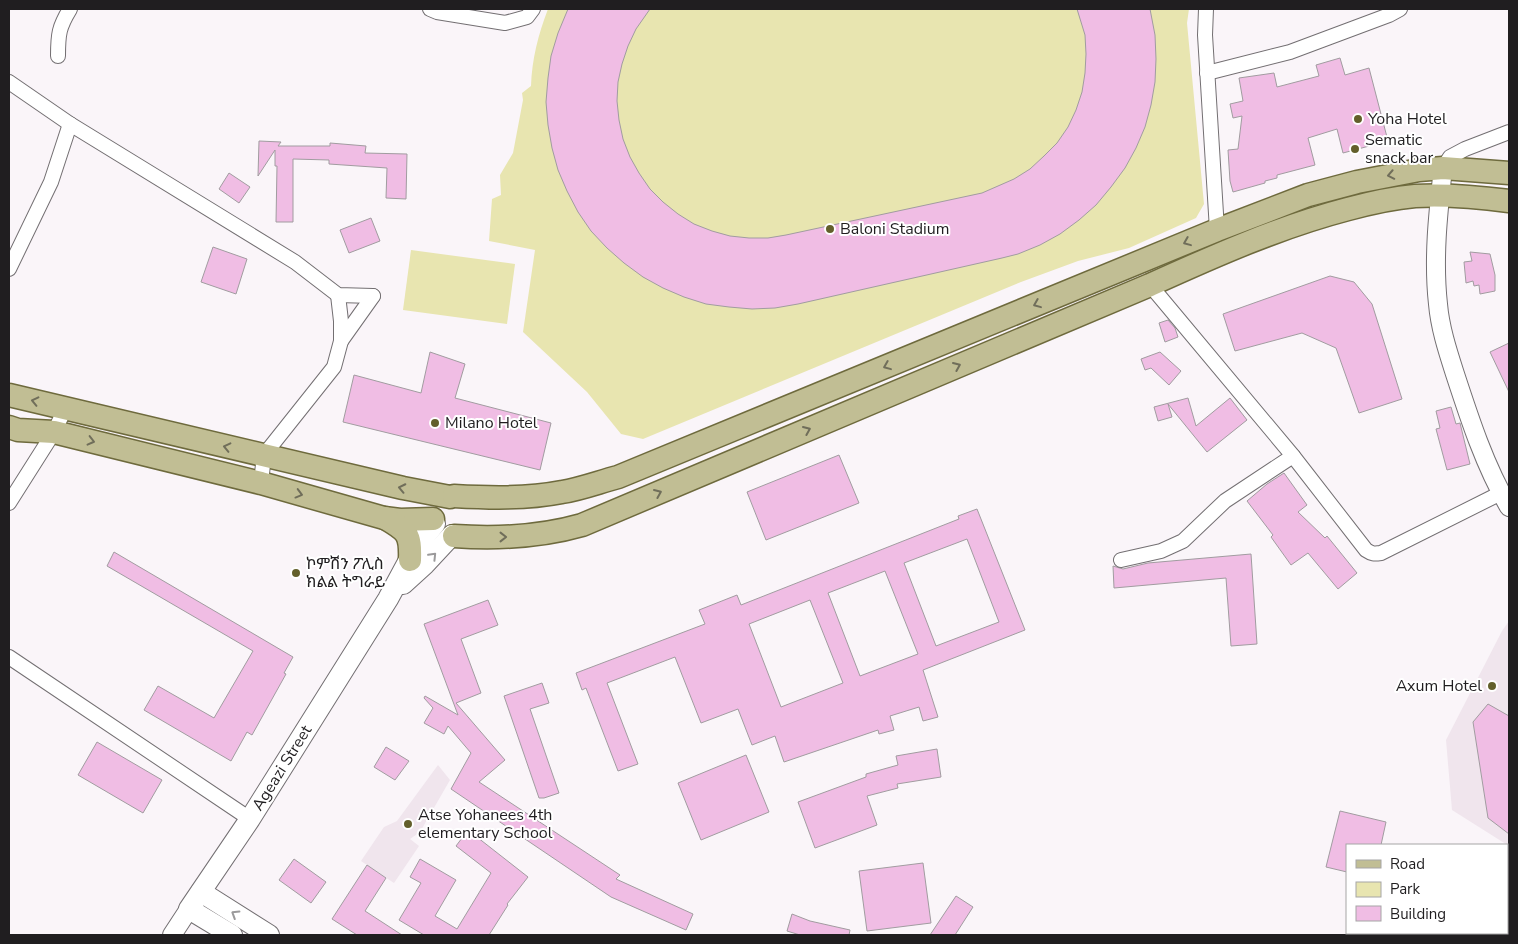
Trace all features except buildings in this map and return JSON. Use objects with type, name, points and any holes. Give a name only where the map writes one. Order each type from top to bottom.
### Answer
[{"type":"main road","points":[[443,529],[435,507],[444,498],[452,496],[485,498],[524,497],[563,492],[618,477],[1217,230],[1300,198],[1357,182],[1443,168],[1509,172]]},
{"type":"main road","points":[[12,430],[54,432],[260,484],[384,518],[505,538],[522,537],[561,531],[582,525],[1215,255],[1324,215],[1414,196],[1490,198],[1509,201]]},
{"type":"main road","points":[[9,395],[404,488],[460,498],[468,505],[471,511],[472,517],[468,528],[464,531],[443,529],[416,547],[388,599]]},
{"type":"main road","points":[[384,518],[402,528],[407,534],[410,541],[410,560]]},
{"type":"main road","points":[[388,599],[443,529]]},
{"type":"main road","name":"Ageazi Street","points":[[189,909],[250,819],[388,599]]},
{"type":"main road","points":[[201,892],[269,935]]},
{"type":"main road","points":[[189,909],[232,935]]},
{"type":"street","points":[[58,56],[60,27],[70,9]]},
{"type":"street","points":[[430,9],[437,12],[505,23],[527,17],[533,9]]},
{"type":"street","points":[[1206,9],[1205,35],[1217,230]]},
{"type":"street","points":[[1207,73],[1290,52],[1389,15],[1400,9]]},
{"type":"street","points":[[9,82],[70,124],[295,262],[338,295],[372,296],[341,341]]},
{"type":"street","points":[[9,267],[51,182],[70,124]]},
{"type":"street","points":[[1150,284],[1293,456],[1366,550],[1374,554],[1381,553],[1505,500],[1480,448],[1448,349],[1438,307],[1436,251],[1443,168],[1450,157],[1465,149],[1509,132]]},
{"type":"street","points":[[260,484],[264,455],[334,367],[341,341],[338,295]]},
{"type":"street","points":[[9,503],[54,432],[65,408]]},
{"type":"street","points":[[1120,560],[1162,551],[1183,541],[1225,501],[1293,456]]},
{"type":"street","points":[[9,657],[250,819]]},
{"type":"street","name":"Ageazi Street","points":[[172,935],[189,909]]},
{"type":"shaded area","name":"Axum Hotel","points":[[1509,621],[1509,846],[1452,810],[1446,740],[1502,631]]},
{"type":"shaded area","name":"Atse Yohanees 4th elementary School","points":[[438,765],[450,780],[420,832],[410,839],[419,846],[394,883],[361,861],[384,827],[397,821]]},
{"type":"green space","name":"Baloni Stadium","points":[[548,9],[1189,9],[1187,23],[1204,204],[1196,218],[1129,248],[1078,261],[1021,282],[643,439],[621,434],[587,392],[523,332],[535,250],[489,241],[492,199],[501,195],[500,175],[513,153],[523,100],[522,93],[531,86],[536,47]]},
{"type":"green space","points":[[411,250],[515,264],[507,324],[403,310]]},
{"type":"place","name":"Yoha Hotel","points":[[1358,119]]},
{"type":"place","name":"Sematic snack bar","points":[[1355,149]]},
{"type":"place","name":"Baloni Stadium","points":[[830,229]]},
{"type":"place","name":"Milano Hotel","points":[[435,423]]},
{"type":"place","name":"ኮምሽን ፖሊስ ክልል ትግራይ","points":[[296,573]]},
{"type":"place","name":"Axum Hotel","points":[[1492,686]]},
{"type":"place","name":"Atse Yohanees 4th elementary School","points":[[408,824]]}]
